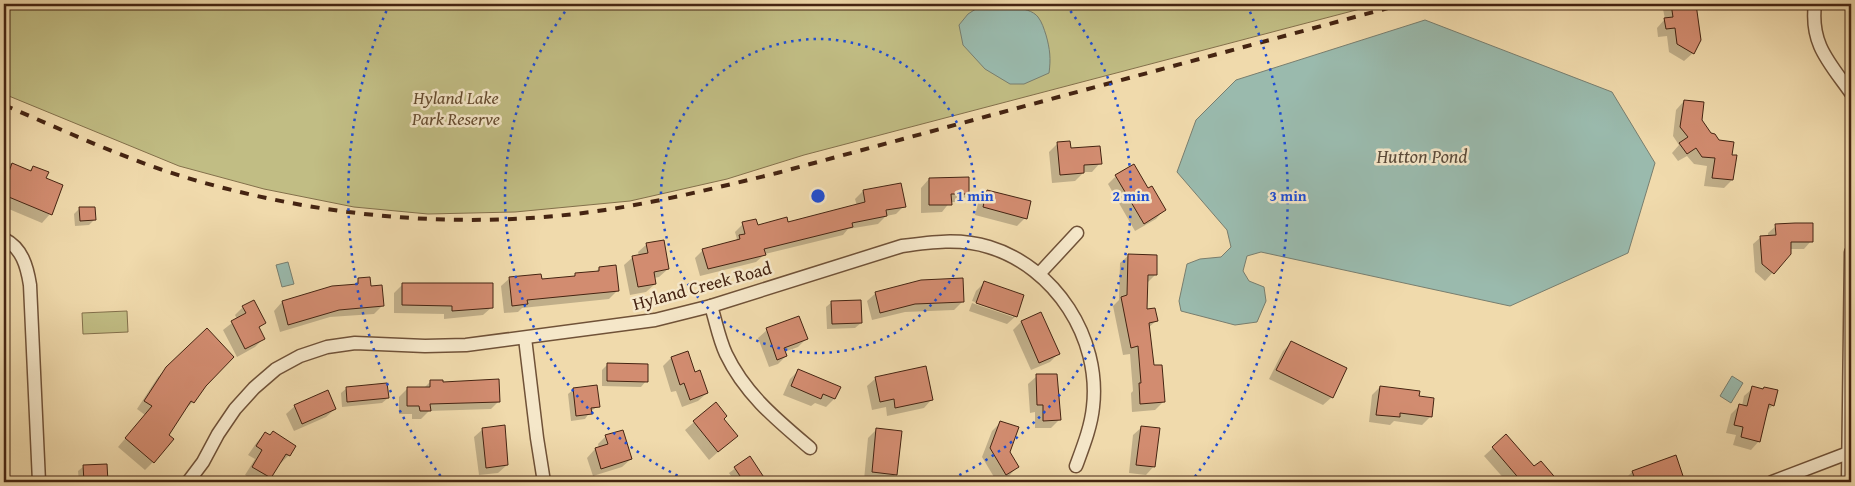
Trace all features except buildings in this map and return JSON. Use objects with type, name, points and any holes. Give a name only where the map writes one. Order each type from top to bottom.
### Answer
[{"type":"street","points":[[1815,4],[1813,20],[1816,39],[1825,56],[1851,93]]},
{"type":"street","points":[[1039,274],[1077,233]]},
{"type":"street","points":[[4,239],[10,242],[21,255],[28,269],[39,482]]},
{"type":"street","name":"Hyland Creek Road","points":[[188,482],[203,462],[218,434],[235,409],[254,388],[276,369],[300,356],[327,346],[355,342],[425,346],[466,345],[655,320],[711,306],[902,246],[960,241],[989,247],[1016,258],[1039,274],[1061,296],[1077,321],[1088,349],[1093,377],[1093,407],[1076,466]]},
{"type":"street","points":[[1848,482],[1851,252]]},
{"type":"street","points":[[711,306],[726,353],[741,382],[762,406],[810,448]]},
{"type":"street","points":[[525,338],[544,482]]},
{"type":"street","points":[[1772,482],[1848,454]]},
{"type":"green space","name":"Hyland Lake Park Reserve","points":[[4,4],[1379,4],[804,155],[727,179],[630,201],[515,212],[428,214],[354,207],[264,189],[179,166],[4,94]]},
{"type":"green space","points":[[127,311],[128,332],[83,334],[82,313]]},
{"type":"water","points":[[982,5],[1020,8],[1034,13],[1038,17],[1044,28],[1048,45],[1049,73],[1024,84],[1010,84],[985,69],[963,45],[959,25],[968,14]]},
{"type":"water","name":"Hutton Pond","points":[[1425,20],[1612,92],[1655,163],[1628,253],[1510,306],[1261,252],[1247,256],[1243,271],[1249,281],[1264,287],[1266,301],[1257,322],[1235,325],[1181,311],[1179,301],[1187,264],[1200,259],[1221,257],[1231,247],[1227,230],[1177,172],[1196,120],[1236,80]]},
{"type":"water","points":[[288,262],[294,284],[282,287],[276,265]]},
{"type":"water","points":[[1732,376],[1743,383],[1731,403],[1720,396]]},
{"type":"railway","points":[[4,105],[153,167],[205,183],[254,195],[353,213],[404,218],[454,220],[555,216],[605,210],[648,202],[777,173],[1403,4]]}]
